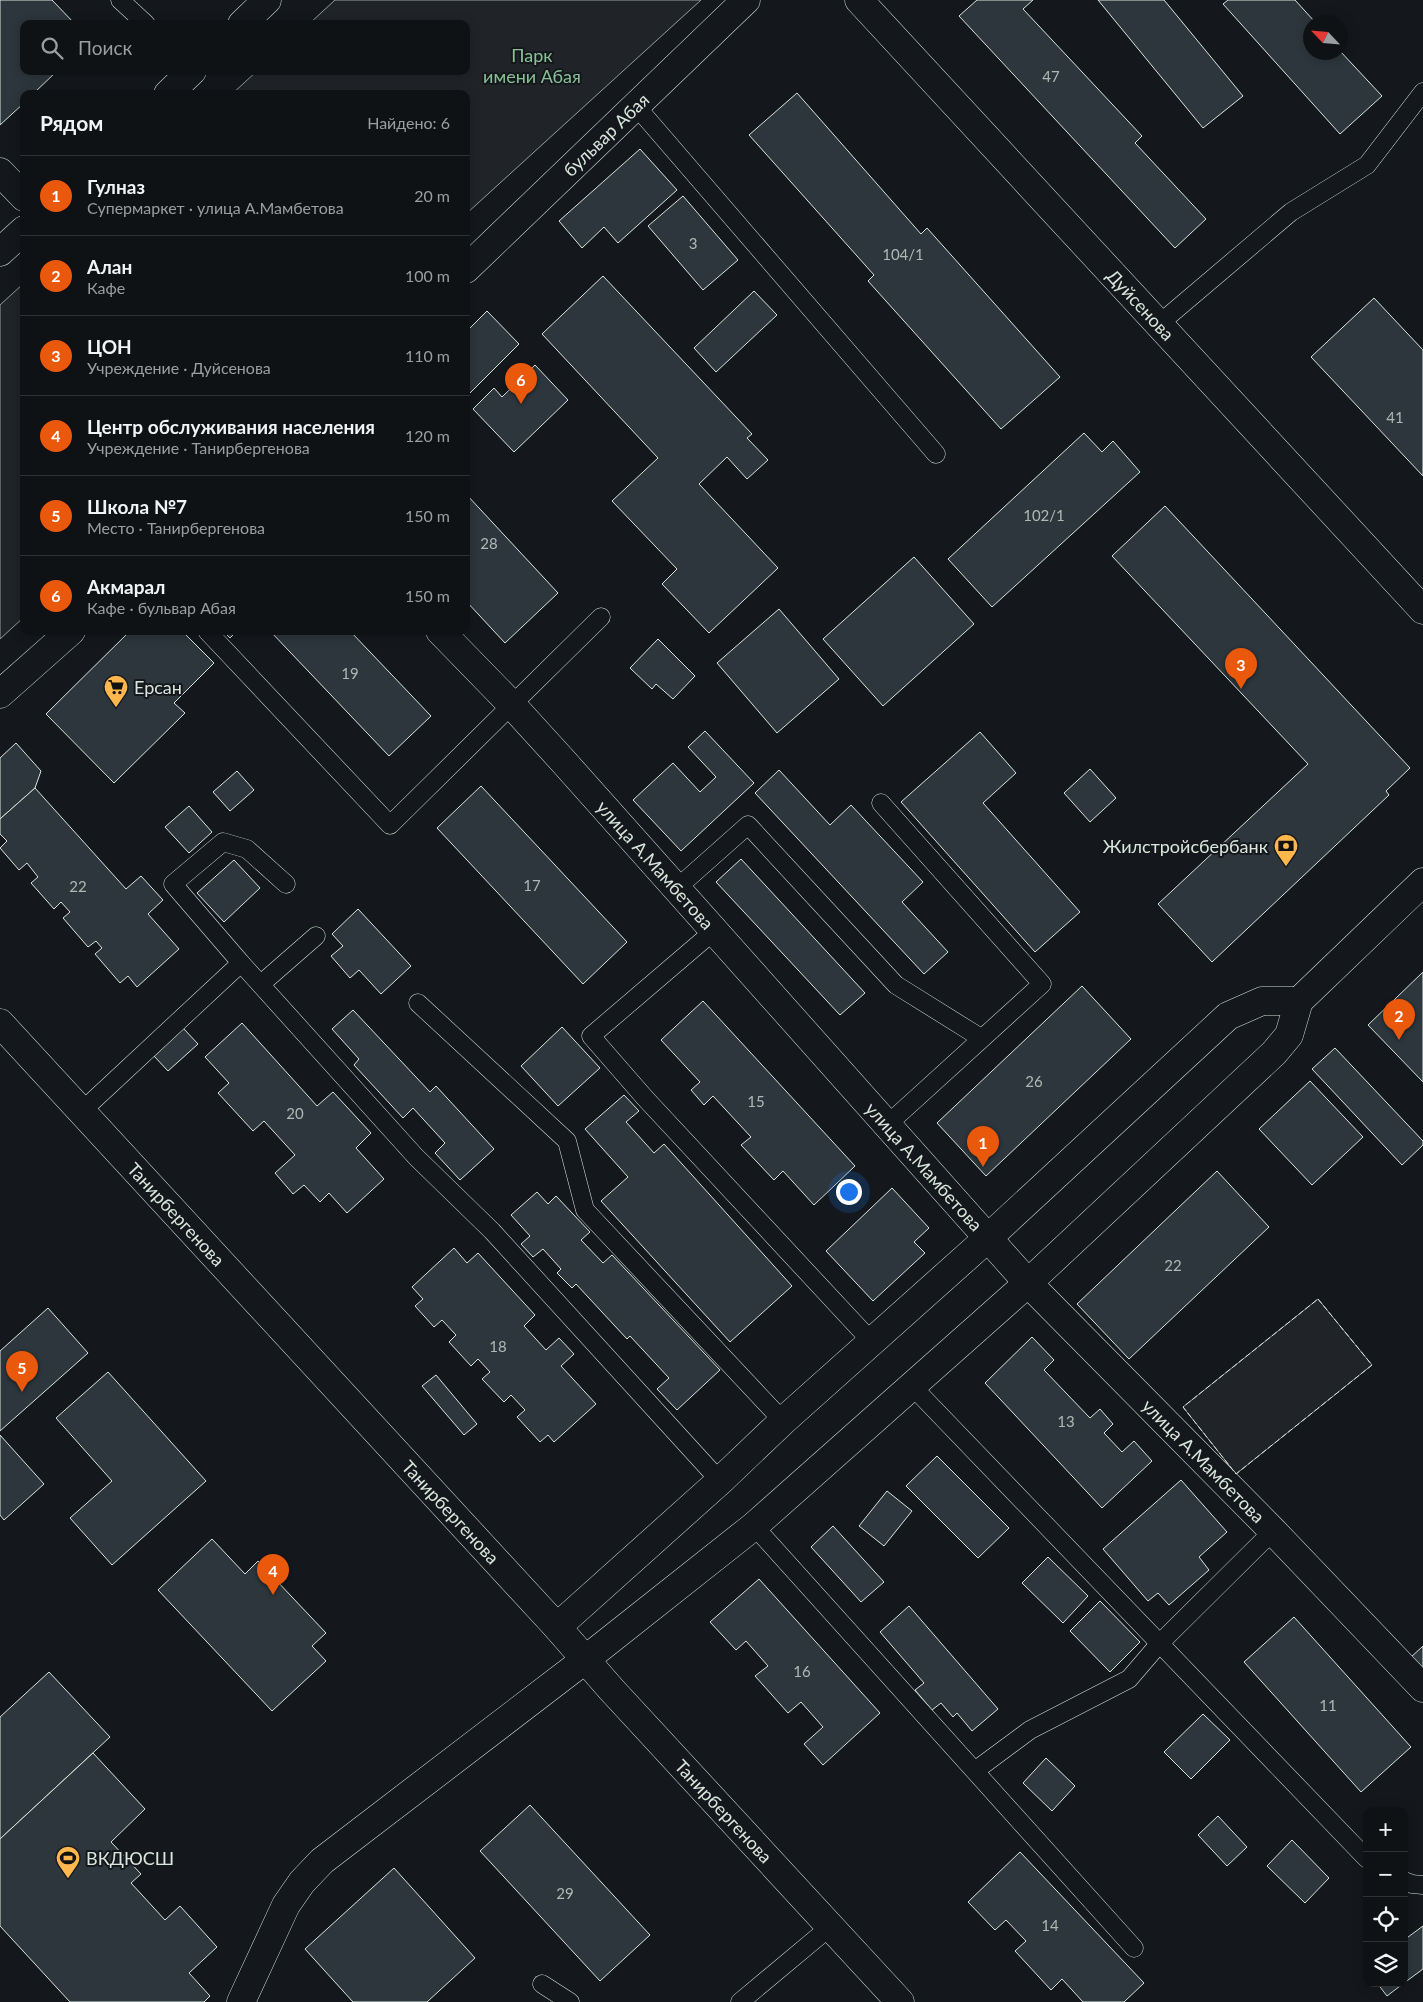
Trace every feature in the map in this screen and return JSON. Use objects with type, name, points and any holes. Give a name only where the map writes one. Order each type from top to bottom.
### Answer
[{"type":"street","points":[[246,20],[267,0]]},
{"type":"street","name":"бульвар Абая","points":[[470,265],[746,0]]},
{"type":"street","name":"Дуйсенова","points":[[859,0],[1423,610]]},
{"type":"street","points":[[172,90],[188,75]]},
{"type":"street","points":[[0,172],[20,193]]},
{"type":"street","points":[[0,252],[20,234]]},
{"type":"street","points":[[0,694],[66,635]]},
{"type":"street","name":"улица А.Мамбетова","points":[[444,635],[512,704],[1028,1282],[1273,1531],[1423,1688]]},
{"type":"street","points":[[241,2002],[286,1905],[302,1882],[322,1861],[586,1659],[754,1526],[912,1386],[1028,1282],[1274,1053],[1289,1035],[1299,1000],[1423,882]]},
{"type":"street","points":[[558,1627],[720,1481],[783,1421],[989,1237],[1228,1016],[1262,1001],[1299,1000]]},
{"type":"street","name":"Танирбергенова","points":[[0,1023],[558,1627],[900,2002]]},
{"type":"lane","points":[[120,0],[142,20]]},
{"type":"lane","points":[[1159,324],[1291,212],[1367,165],[1423,92]]},
{"type":"lane","points":[[636,106],[936,454]]},
{"type":"lane","points":[[212,635],[390,825],[601,617]]},
{"type":"lane","points":[[881,803],[1042,984],[888,1124]]},
{"type":"lane","points":[[677,888],[748,825],[896,985],[981,1038]]},
{"type":"lane","points":[[286,884],[247,849],[223,842],[173,884],[241,963],[416,1157],[492,1231],[720,1481]]},
{"type":"lane","points":[[715,930],[591,1036],[644,1098],[872,1342]]},
{"type":"lane","points":[[261,984],[316,936]]},
{"type":"lane","points":[[82,1112],[241,963]]},
{"type":"lane","points":[[418,1003],[567,1141],[585,1210],[783,1421]]},
{"type":"lane","points":[[912,1386],[1363,1855]]},
{"type":"lane","points":[[754,1526],[976,1770],[1134,1948]]},
{"type":"lane","points":[[976,1770],[1030,1730],[1128,1679],[1159,1644],[1273,1531]]},
{"type":"lane","points":[[1408,1882],[1423,1885]]},
{"type":"lane","points":[[740,2002],[830,1926]]},
{"type":"lane","points":[[542,1984],[570,2002]]},
{"type":"green space","name":"Парк имени Абая","points":[[335,0],[701,0],[470,210],[470,90],[236,90],[253,75],[470,75],[470,20],[313,20]]},
{"type":"green space","points":[[20,287],[20,621],[0,639],[0,305]]},
{"type":"green space","points":[[1318,1299],[1372,1365],[1236,1474],[1183,1407]]},
{"type":"building","points":[[0,0],[52,0],[71,20],[20,20],[20,75],[53,75],[37,90],[20,90],[20,107],[0,125]]},
{"type":"building","points":[[977,0],[1033,0],[1023,9],[1142,136],[1135,143],[1206,219],[1175,248],[959,16]]},
{"type":"building","points":[[1098,0],[1164,0],[1243,96],[1203,128]]},
{"type":"building","points":[[1228,0],[1295,0],[1309,15],[1303,15],[1303,60],[1348,60],[1382,96],[1340,134],[1223,4]]},
{"type":"building","points":[[797,93],[921,234],[927,228],[1060,377],[1001,429],[868,281],[874,275],[749,135]]},
{"type":"building","points":[[640,149],[677,190],[618,243],[604,227],[582,248],[559,221]]},
{"type":"building","points":[[683,196],[738,260],[703,290],[648,226]]},
{"type":"building","points":[[603,276],[752,434],[747,438],[768,460],[747,479],[727,457],[699,484],[778,568],[709,633],[662,584],[677,569],[612,501],[658,458],[542,334]]},
{"type":"building","points":[[754,291],[777,315],[716,372],[694,348]]},
{"type":"building","points":[[1374,298],[1423,350],[1423,476],[1311,357]]},
{"type":"building","points":[[487,311],[519,344],[470,393],[470,328]]},
{"type":"building","points":[[535,365],[568,400],[514,452],[473,409],[494,388],[502,397]]},
{"type":"building","points":[[1084,433],[1102,452],[1113,441],[1140,472],[992,607],[948,559]]},
{"type":"building","points":[[470,498],[558,593],[505,643],[470,605]]},
{"type":"building","points":[[1165,506],[1410,768],[1386,791],[1389,795],[1212,962],[1158,904],[1308,764],[1112,556]]},
{"type":"building","points":[[914,557],[974,624],[883,706],[823,639]]},
{"type":"building","points":[[779,609],[839,679],[777,733],[717,663]]},
{"type":"building","name":"Ерсан","points":[[126,635],[186,635],[214,663],[174,703],[185,713],[114,783],[46,714]]},
{"type":"building","points":[[274,635],[354,635],[431,716],[389,756]]},
{"type":"building","points":[[658,639],[695,676],[673,699],[656,684],[652,689],[630,668]]},
{"type":"building","points":[[705,731],[754,783],[681,851],[633,800],[673,763],[700,792],[716,777],[688,747]]},
{"type":"building","points":[[980,732],[1016,773],[983,803],[1080,912],[1035,952],[901,802]]},
{"type":"building","points":[[16,743],[41,771],[35,788],[0,819],[0,758]]},
{"type":"building","points":[[1090,769],[1116,798],[1090,822],[1064,793]]},
{"type":"building","points":[[779,770],[830,825],[851,805],[923,882],[902,902],[948,952],[924,974],[755,793]]},
{"type":"building","points":[[237,771],[254,790],[230,811],[213,792]]},
{"type":"building","points":[[481,786],[627,942],[583,984],[437,828]]},
{"type":"building","points":[[35,788],[126,889],[141,876],[163,900],[148,914],[179,949],[137,987],[128,976],[120,983],[95,954],[102,948],[96,941],[88,947],[63,918],[70,912],[61,902],[54,909],[31,883],[38,877],[27,863],[19,870],[0,848],[7,841],[0,834],[0,819]]},
{"type":"building","points":[[189,806],[212,832],[189,853],[165,827]]},
{"type":"building","points":[[741,859],[865,993],[840,1015],[716,882]]},
{"type":"building","points":[[234,860],[260,888],[224,922],[197,893]]},
{"type":"building","points":[[358,909],[411,966],[381,994],[359,970],[350,978],[331,956],[343,946],[332,934]]},
{"type":"building","points":[[1423,972],[1423,1082],[1368,1025]]},
{"type":"building","points":[[1082,986],[1131,1039],[986,1176],[937,1123]]},
{"type":"building","points":[[703,1001],[855,1166],[814,1205],[783,1171],[774,1180],[741,1145],[751,1137],[713,1096],[704,1105],[691,1090],[700,1082],[661,1040]]},
{"type":"building","points":[[353,1010],[430,1092],[436,1086],[494,1149],[460,1180],[435,1153],[445,1143],[413,1108],[403,1118],[354,1065],[359,1059],[332,1029]]},
{"type":"building","points":[[242,1023],[317,1106],[333,1092],[371,1133],[356,1148],[384,1179],[347,1213],[329,1193],[320,1202],[304,1185],[293,1194],[275,1173],[295,1155],[264,1121],[253,1131],[218,1093],[229,1083],[205,1057]]},
{"type":"building","points":[[562,1027],[600,1068],[558,1106],[521,1066]]},
{"type":"building","points":[[183,1028],[198,1044],[168,1071],[154,1056]]},
{"type":"building","points":[[1335,1048],[1423,1141],[1423,1145],[1402,1165],[1312,1069]]},
{"type":"building","points":[[1310,1081],[1363,1137],[1312,1185],[1259,1129]]},
{"type":"building","points":[[624,1095],[639,1111],[626,1122],[654,1153],[664,1144],[792,1286],[730,1342],[601,1201],[628,1177],[585,1129]]},
{"type":"building","points":[[1217,1171],[1269,1227],[1129,1359],[1077,1304]]},
{"type":"building","points":[[892,1188],[929,1228],[914,1242],[925,1253],[873,1301],[826,1251]]},
{"type":"building","points":[[537,1192],[548,1204],[556,1196],[590,1232],[581,1240],[603,1263],[612,1255],[720,1370],[677,1410],[657,1389],[669,1378],[630,1336],[627,1339],[576,1284],[572,1288],[557,1273],[561,1269],[543,1249],[533,1257],[521,1244],[530,1236],[511,1215]]},
{"type":"building","points":[[454,1248],[467,1263],[478,1253],[535,1315],[524,1326],[546,1350],[559,1338],[574,1354],[561,1366],[596,1404],[554,1442],[548,1435],[540,1442],[517,1417],[525,1410],[511,1395],[504,1402],[482,1379],[490,1372],[478,1359],[471,1366],[449,1342],[456,1335],[442,1320],[434,1327],[415,1306],[423,1299],[412,1287]]},
{"type":"building","points":[[48,1308],[88,1353],[0,1431],[0,1351]]},
{"type":"building","points":[[1032,1337],[1054,1360],[1044,1370],[1090,1418],[1100,1409],[1113,1424],[1104,1433],[1122,1452],[1134,1441],[1152,1461],[1102,1508],[985,1383]]},
{"type":"building","points":[[108,1372],[206,1481],[112,1565],[70,1518],[112,1481],[56,1418]]},
{"type":"building","points":[[436,1375],[477,1424],[464,1435],[422,1386]]},
{"type":"building","points":[[0,1435],[44,1484],[4,1520],[0,1515]]},
{"type":"building","points":[[937,1456],[1009,1528],[978,1558],[906,1486]]},
{"type":"building","points":[[1181,1480],[1227,1532],[1199,1557],[1209,1570],[1169,1605],[1158,1593],[1148,1601],[1103,1549]]},
{"type":"building","points":[[887,1491],[912,1511],[884,1546],[859,1526]]},
{"type":"building","points":[[833,1526],[884,1582],[861,1602],[811,1547]]},
{"type":"building","points":[[212,1539],[245,1574],[258,1561],[326,1633],[312,1646],[326,1661],[272,1711],[158,1590]]},
{"type":"building","points":[[1048,1557],[1088,1596],[1063,1623],[1022,1583]]},
{"type":"building","points":[[759,1579],[880,1713],[823,1765],[804,1744],[823,1727],[801,1702],[788,1713],[755,1676],[768,1666],[746,1641],[736,1650],[710,1622]]},
{"type":"building","points":[[1100,1601],[1140,1642],[1110,1672],[1070,1631]]},
{"type":"building","points":[[909,1606],[998,1709],[972,1731],[957,1713],[953,1717],[941,1703],[932,1710],[915,1690],[924,1683],[880,1632]]},
{"type":"building","points":[[1294,1617],[1411,1747],[1361,1792],[1244,1662]]},
{"type":"building","points":[[1423,1646],[1423,1675],[1409,1659]]},
{"type":"building","points":[[49,1672],[110,1737],[0,1839],[0,1717]]},
{"type":"building","points":[[1203,1714],[1230,1740],[1191,1779],[1164,1752]]},
{"type":"building","name":"ВКДЮСШ","points":[[93,1753],[145,1809],[111,1842],[141,1874],[131,1883],[165,1920],[180,1906],[217,1947],[189,1973],[210,1996],[204,2002],[70,2002],[0,1926],[0,1839]]},
{"type":"building","points":[[1046,1758],[1075,1786],[1052,1811],[1023,1783]]},
{"type":"building","points":[[530,1805],[650,1935],[600,1981],[480,1851]]},
{"type":"building","points":[[1218,1816],[1247,1847],[1227,1866],[1198,1835]]},
{"type":"building","points":[[1292,1840],[1329,1878],[1305,1903],[1267,1866]]},
{"type":"building","points":[[1020,1852],[1144,1983],[1124,2002],[1083,2002],[1062,1979],[1051,1990],[1015,1951],[1026,1941],[1006,1920],[995,1930],[968,1902]]},
{"type":"building","points":[[394,1868],[475,1958],[427,2002],[353,2002],[305,1949]]},
{"type":"building","points":[[1423,1926],[1423,1969],[1408,1980],[1408,1942],[1408,1937]]},
{"type":"building","points":[[1380,1987],[1399,1987],[1387,1996]]},
{"type":"fence","points":[[1318,1299],[1372,1365],[1236,1474],[1183,1407],[1318,1299]]},
{"type":"place","name":"Акмарал","points":[[521,404]]},
{"type":"place","name":"ЦОН","points":[[1241,689]]},
{"type":"place","name":"Ерсан","points":[[116,708]]},
{"type":"place","name":"Жилстройсбербанк","points":[[1286,867]]},
{"type":"place","name":"Алан","points":[[1399,1040]]},
{"type":"place","name":"Гулназ","points":[[983,1167]]},
{"type":"place","name":"Школа №7","points":[[22,1392]]},
{"type":"place","name":"Центр обслуживания населения","points":[[273,1595]]},
{"type":"place","name":"ВКДЮСШ","points":[[68,1879]]}]
